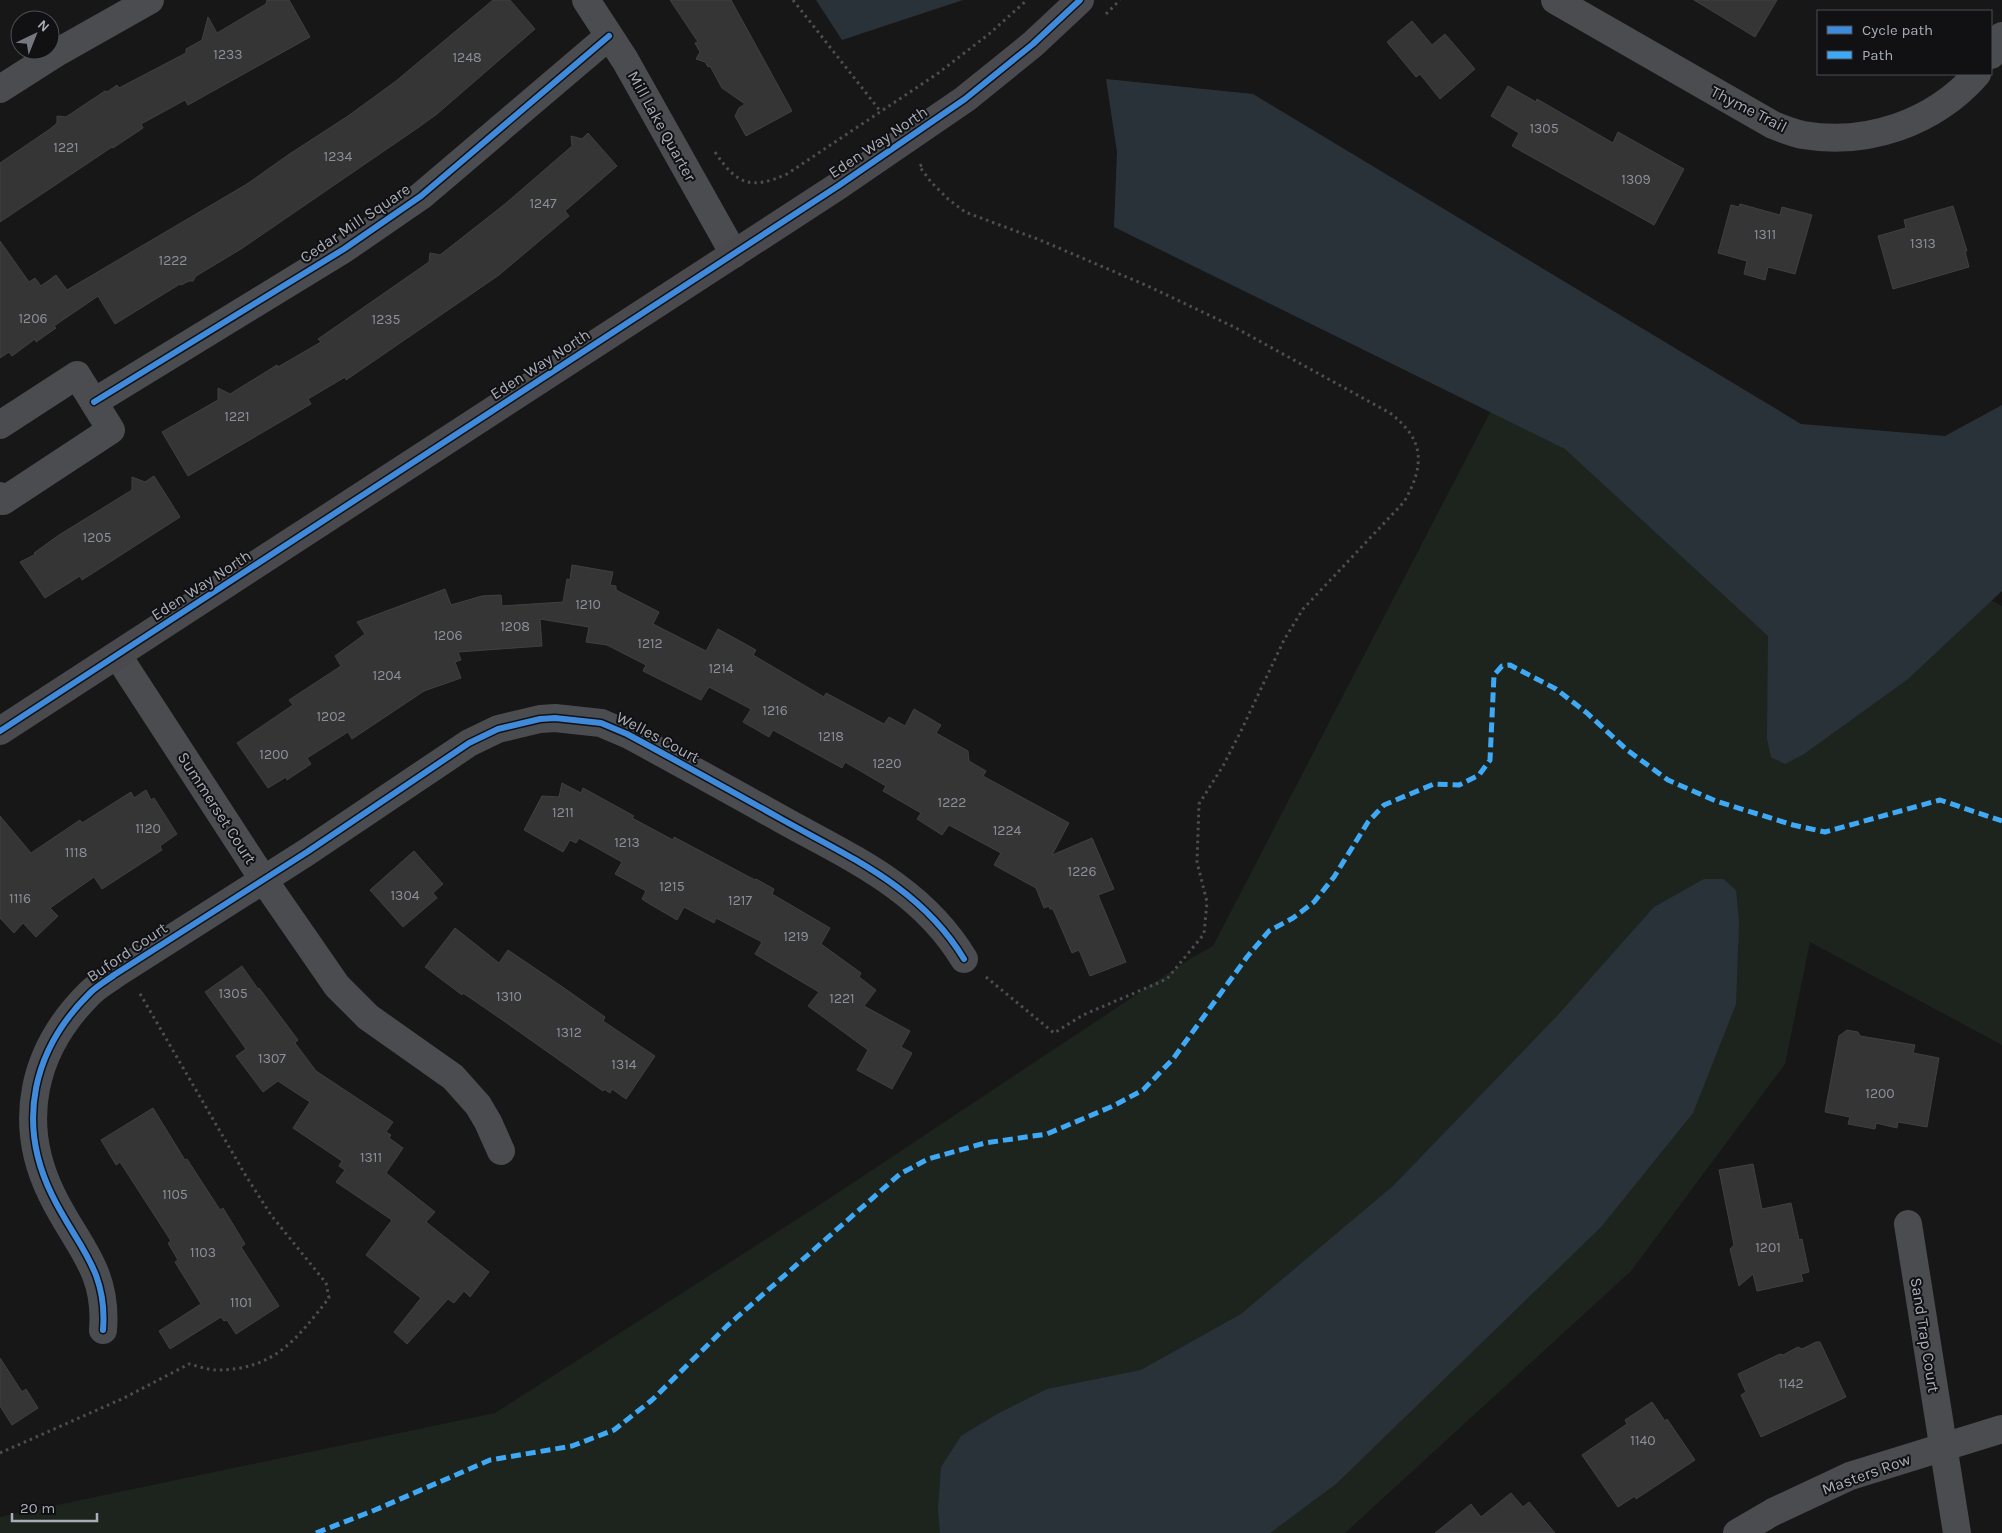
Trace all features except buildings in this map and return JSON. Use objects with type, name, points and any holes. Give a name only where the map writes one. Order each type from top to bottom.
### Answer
[{"type":"street","points":[[0,89],[58,52],[150,0]]},
{"type":"street","name":"Mill Lake Quarter","points":[[586,0],[625,60],[734,254]]},
{"type":"street","name":"Eden Way North","points":[[0,731],[838,186],[965,99],[1033,44],[1080,0]]},
{"type":"street","name":"Thyme Trail","points":[[1555,0],[1773,125],[1802,135],[1844,138],[1880,133],[1912,123],[1947,102],[1976,75]]},
{"type":"street","name":"Cedar Mill Square","points":[[94,402],[344,249],[421,196],[609,36]]},
{"type":"street","points":[[1992,53],[2002,36]]},
{"type":"street","points":[[0,425],[77,375],[111,430],[3,501],[0,496]]},
{"type":"street","name":"Summerset Court","points":[[118,656],[263,879],[336,986],[368,1017],[453,1077],[478,1105],[501,1150]]},
{"type":"street","name":"Welles Court","points":[[263,879],[469,743],[498,729],[540,718],[602,723],[627,734],[882,875],[920,904],[952,940],[964,959]]},
{"type":"street","name":"Buford Court","points":[[103,1330],[104,1300],[99,1281],[92,1263],[52,1195],[42,1170],[34,1138],[33,1104],[39,1073],[50,1045],[69,1016],[91,992],[263,879]]},
{"type":"street","name":"Sand Trap Court","points":[[1908,1224],[1957,1533]]},
{"type":"street","name":"Masters Row","points":[[1737,1533],[1773,1512],[1850,1476],[2002,1430]]},
{"type":"path","points":[[792,0],[881,112]]},
{"type":"path","points":[[715,152],[735,177],[752,183],[768,182],[787,174],[937,74],[989,34],[1027,0]]},
{"type":"path","points":[[1103,17],[1120,0]]},
{"type":"path","points":[[927,161],[919,166],[948,199],[965,212],[1040,240],[1150,287],[1234,327],[1390,413],[1405,424],[1414,437],[1417,451],[1418,471],[1414,485],[1404,502],[1303,609],[1284,640],[1228,758],[1199,804],[1197,862],[1207,902],[1204,934],[1167,979],[1082,1015],[1054,1033],[1005,993]]},
{"type":"path","points":[[0,1453],[124,1398],[189,1364],[215,1370],[259,1364],[279,1353],[299,1336],[329,1298],[326,1283],[271,1215],[246,1176],[125,969]]},
{"type":"shaded area","points":[[816,0],[963,0],[842,40]]},
{"type":"shaded area","points":[[1106,79],[1253,94],[1801,424],[1945,436],[2002,405],[2002,591],[1908,679],[1804,754],[1785,764],[1771,757],[1767,739],[1768,636],[1565,449],[1114,227],[1117,152]]},
{"type":"shaded area","points":[[1521,353],[2002,606],[2002,1045],[1810,942],[1785,1064],[1631,1271],[1345,1533],[0,1533],[0,1517],[495,1413],[824,1202],[1193,957],[1213,946]]},
{"type":"shaded area","points":[[1704,879],[1723,879],[1736,890],[1739,923],[1736,1004],[1693,1113],[1601,1227],[1336,1484],[1270,1533],[940,1533],[938,1509],[941,1467],[961,1436],[997,1414],[1047,1389],[1141,1370],[1241,1314],[1393,1186],[1558,1015],[1654,907]]},
{"type":"marked path","points":[[316,1533],[375,1510],[490,1460],[572,1446],[614,1430],[652,1400],[727,1326],[900,1174],[928,1159],[985,1143],[1047,1134],[1113,1106],[1143,1090],[1173,1059],[1247,957],[1269,931],[1293,918],[1314,902],[1334,877],[1368,822],[1384,805],[1434,784],[1459,785],[1479,775],[1490,760],[1494,675],[1502,666],[1510,665],[1556,689],[1587,713],[1627,750],[1668,780],[1716,801],[1793,825],[1825,832],[1940,800],[2002,821]]},
{"type":"cycle path","points":[[0,731],[838,186],[965,99],[1033,44],[1080,0]]},
{"type":"cycle path","points":[[94,402],[344,249],[421,196],[609,36]]},
{"type":"cycle path","points":[[103,1330],[101,1290],[88,1258],[52,1195],[41,1168],[35,1141],[33,1114],[36,1088],[43,1062],[55,1038],[90,993],[114,975],[307,852],[469,743],[498,729],[540,719],[555,718],[601,723],[627,734],[860,862],[884,878],[927,913],[947,934],[964,959]]}]
